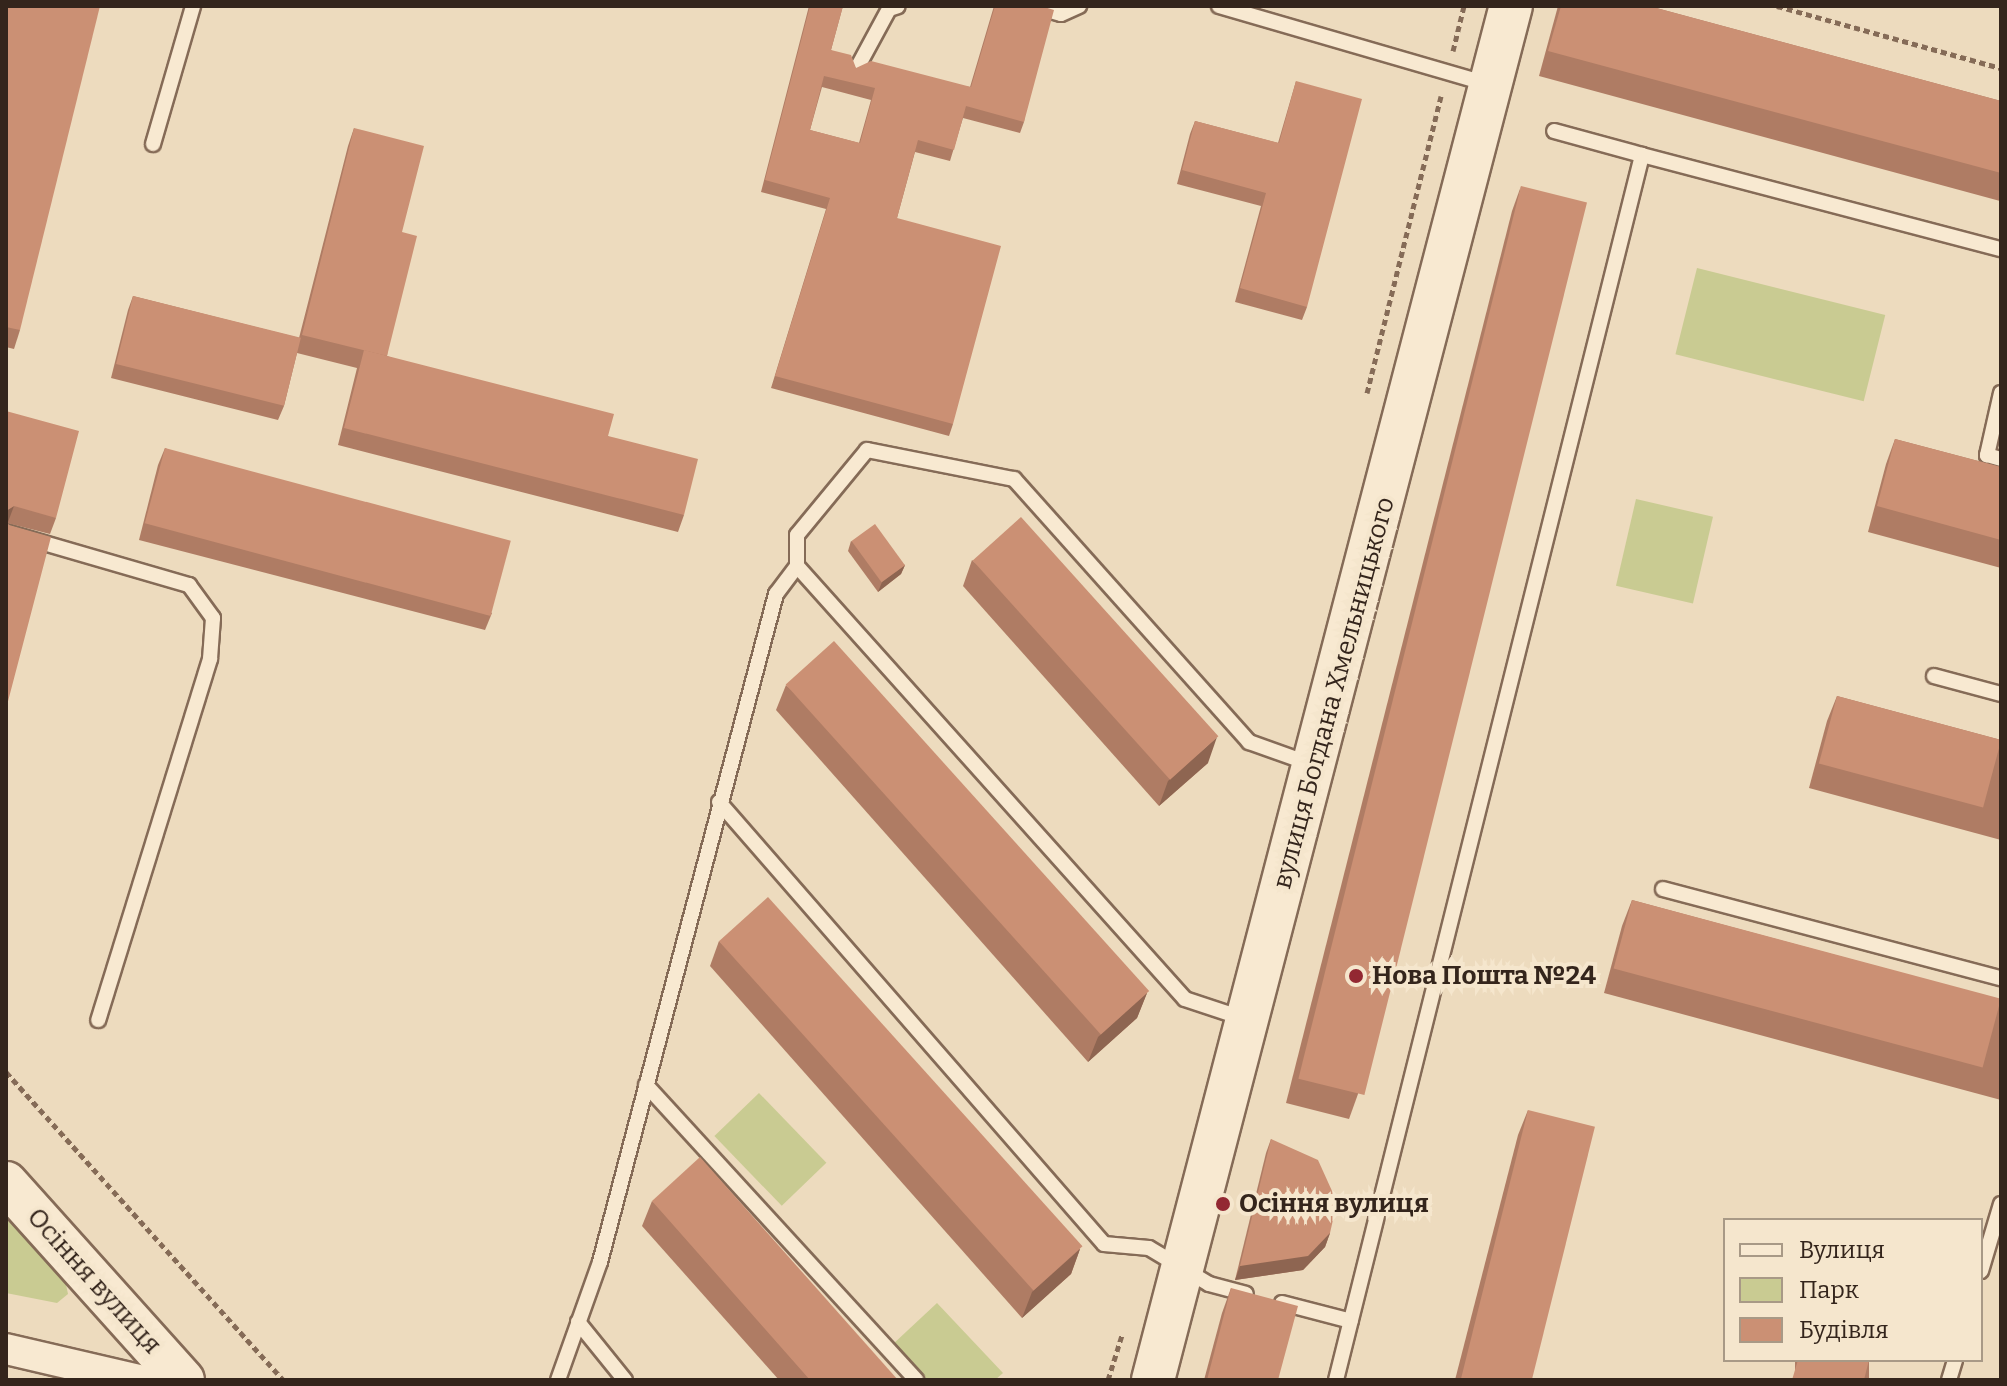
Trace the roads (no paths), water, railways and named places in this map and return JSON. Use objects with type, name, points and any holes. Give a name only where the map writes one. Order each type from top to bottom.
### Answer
[{"type":"street","name":"вулиця Богдана Хмельницького","points":[[1153,1380],[1316,765],[1511,6]]},
{"type":"street","name":"Осіння вулиця","points":[[6,1183],[183,1380]]},
{"type":"street","points":[[6,1349],[139,1380]]},
{"type":"lane","points":[[153,144],[193,6]]},
{"type":"lane","points":[[856,70],[889,9],[898,6]]},
{"type":"lane","points":[[1033,6],[1061,14],[1079,6]]},
{"type":"lane","points":[[1219,6],[1492,85]]},
{"type":"lane","points":[[1554,131],[2001,249]]},
{"type":"lane","points":[[1336,1380],[1642,155]]},
{"type":"lane","points":[[2001,393],[1987,455],[2001,459]]},
{"type":"lane","points":[[558,1380],[578,1322],[646,1085],[776,594],[797,566],[797,535],[867,450],[1014,479],[1249,742],[1316,765]]},
{"type":"lane","points":[[6,532],[189,585],[213,618],[210,659],[98,1020]]},
{"type":"lane","points":[[797,566],[1185,999],[1247,1019]]},
{"type":"lane","points":[[1934,676],[2001,694]]},
{"type":"lane","points":[[719,802],[1104,1244],[1149,1248],[1209,1284],[1351,1321]]},
{"type":"lane","points":[[1663,889],[2001,978]]},
{"type":"lane","points":[[646,1085],[916,1380]]},
{"type":"lane","points":[[1983,1264],[2001,1204]]},
{"type":"lane","points":[[578,1322],[625,1380]]},
{"type":"place","name":"Нова Пошта №24","points":[[1356,976]]},
{"type":"place","name":"Осіння вулиця","points":[[1223,1204]]}]
